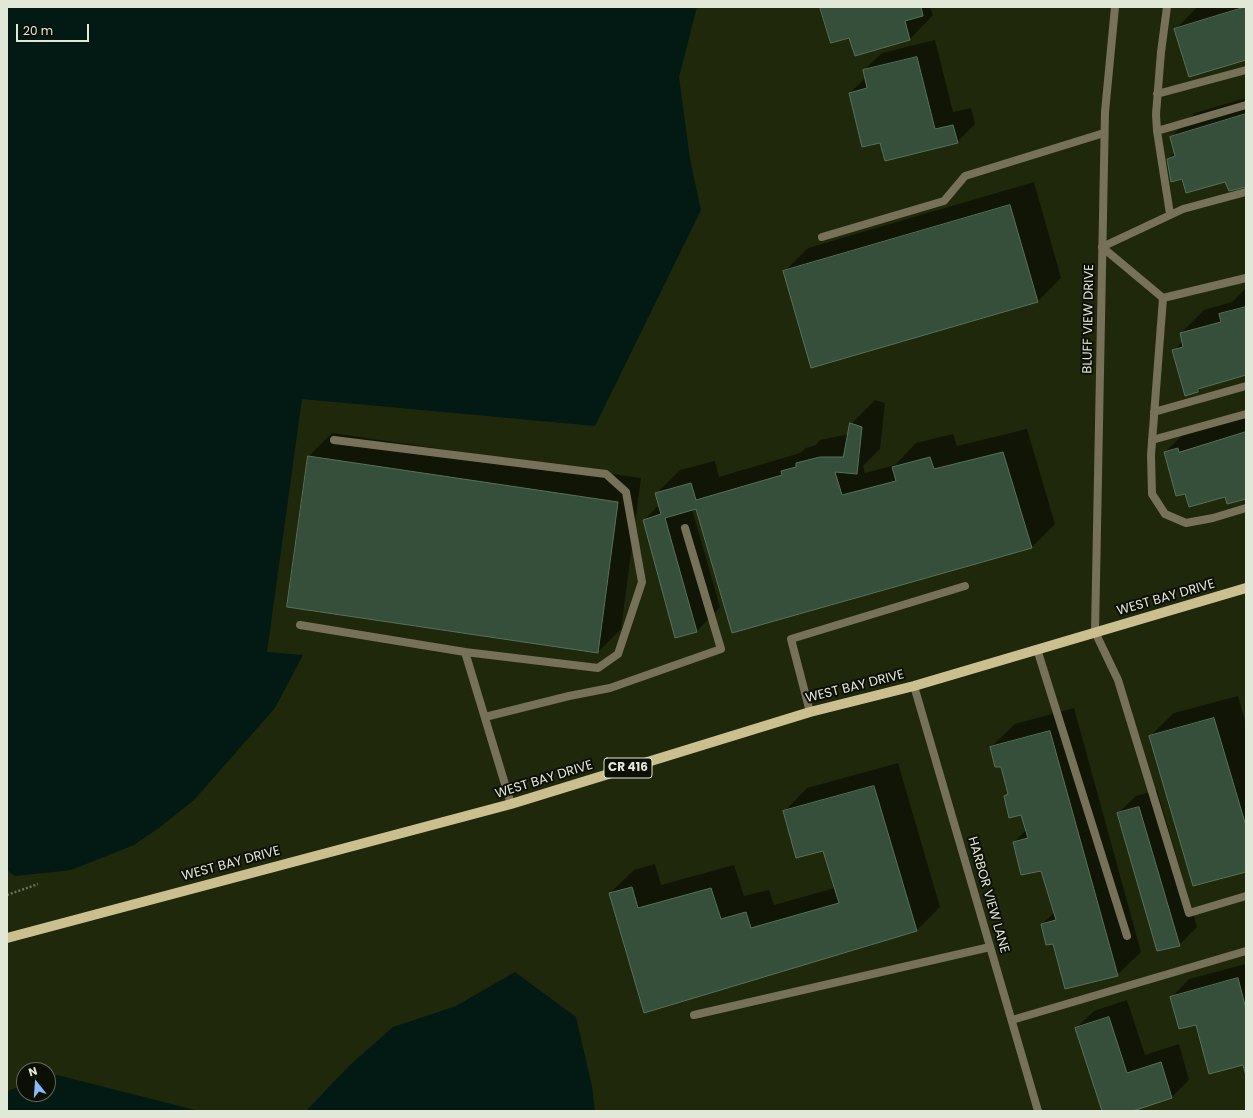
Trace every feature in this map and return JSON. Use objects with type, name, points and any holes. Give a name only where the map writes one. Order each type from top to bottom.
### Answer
[{"type":"main road","name":"WEST BAY DRIVE","points":[[7,938],[511,804],[810,712],[914,686],[1246,588]]},
{"type":"street","name":"BLUFF VIEW DRIVE","points":[[1095,632],[1104,133],[1115,7]]},
{"type":"street","points":[[1167,7],[1157,94],[1157,131],[1170,214]]},
{"type":"street","points":[[1157,94],[1246,70]]},
{"type":"street","points":[[1157,131],[1246,104]]},
{"type":"street","points":[[822,237],[944,201],[965,176],[1104,133]]},
{"type":"street","points":[[1163,298],[1102,247],[1170,214],[1246,192]]},
{"type":"street","points":[[1163,298],[1246,278]]},
{"type":"street","points":[[1163,298],[1152,440],[1152,494],[1165,514],[1186,523],[1213,518],[1246,508]]},
{"type":"street","points":[[1154,412],[1246,386]]},
{"type":"street","points":[[1152,440],[1246,414]]},
{"type":"street","points":[[300,625],[465,652],[598,668],[618,654],[642,582],[626,492],[606,474],[334,440]]},
{"type":"street","points":[[485,717],[569,696],[610,688],[721,649],[685,528]]},
{"type":"street","points":[[810,712],[791,639],[965,586]]},
{"type":"street","points":[[1095,632],[1118,680],[1189,913],[1246,896]]},
{"type":"street","points":[[1037,649],[1127,936]]},
{"type":"street","points":[[465,652],[511,804]]},
{"type":"street","name":"HARBOR VIEW LANE","points":[[914,686],[1038,1111]]},
{"type":"street","points":[[694,1014],[990,947]]},
{"type":"street","points":[[1012,1020],[1246,951]]},
{"type":"path","points":[[7,895],[38,884]]},
{"type":"water","points":[[7,7],[697,7],[679,77],[690,159],[701,210],[595,426],[302,399],[267,652],[303,655],[275,708],[194,800],[159,828],[134,845],[71,870],[15,876],[7,870]]},
{"type":"water","points":[[515,972],[576,1017],[592,1086],[595,1111],[306,1111],[350,1065],[393,1027],[456,1006]]},
{"type":"water","points":[[56,1075],[199,1111],[7,1111],[7,1091],[16,1088],[16,1102],[56,1102]]},
{"type":"building","points":[[820,7],[921,7],[923,16],[905,21],[910,40],[855,56],[849,38],[831,43]]},
{"type":"building","points":[[1246,7],[1246,60],[1189,77],[1174,29]]},
{"type":"building","points":[[917,57],[935,129],[953,125],[958,143],[885,161],[880,143],[862,147],[849,93],[867,88],[863,70]]},
{"type":"building","points":[[1246,114],[1246,187],[1229,191],[1225,182],[1186,193],[1182,179],[1171,182],[1167,159],[1175,156],[1170,137]]},
{"type":"building","points":[[1010,205],[1038,302],[811,368],[783,271]]},
{"type":"building","points":[[1246,307],[1246,375],[1198,389],[1198,392],[1185,396],[1172,350],[1183,347],[1180,333],[1221,322],[1219,314]]},
{"type":"building","points":[[850,423],[862,427],[857,474],[835,472],[842,495],[896,481],[892,467],[930,457],[934,469],[1003,452],[1032,548],[732,633],[696,509],[665,518],[697,632],[675,638],[643,520],[661,514],[655,493],[691,483],[696,500],[782,475],[781,471],[796,467],[796,463],[820,457],[843,457]]},
{"type":"building","points":[[1246,432],[1246,499],[1227,504],[1225,497],[1189,507],[1185,494],[1176,496],[1164,452],[1178,448],[1179,452]]},
{"type":"building","points":[[308,456],[618,502],[598,653],[287,607]]},
{"type":"building","points":[[1214,718],[1246,826],[1246,872],[1193,886],[1149,736]]},
{"type":"building","points":[[1050,731],[1118,976],[1065,989],[1053,944],[1046,945],[1041,924],[1056,920],[1041,871],[1021,875],[1013,842],[1028,838],[1021,815],[1009,818],[1004,796],[1008,794],[1001,767],[995,767],[990,747]]},
{"type":"building","points":[[874,786],[917,931],[644,1013],[609,893],[632,887],[638,908],[711,888],[721,919],[746,912],[751,928],[839,903],[823,851],[796,858],[783,811]]},
{"type":"building","points":[[1139,807],[1180,946],[1157,951],[1117,813]]},
{"type":"building","points":[[1238,978],[1246,1009],[1246,1076],[1243,1065],[1209,1074],[1196,1025],[1179,1029],[1170,997]]},
{"type":"building","points":[[1109,1017],[1127,1073],[1161,1062],[1172,1098],[1133,1111],[1102,1111],[1075,1028]]}]
